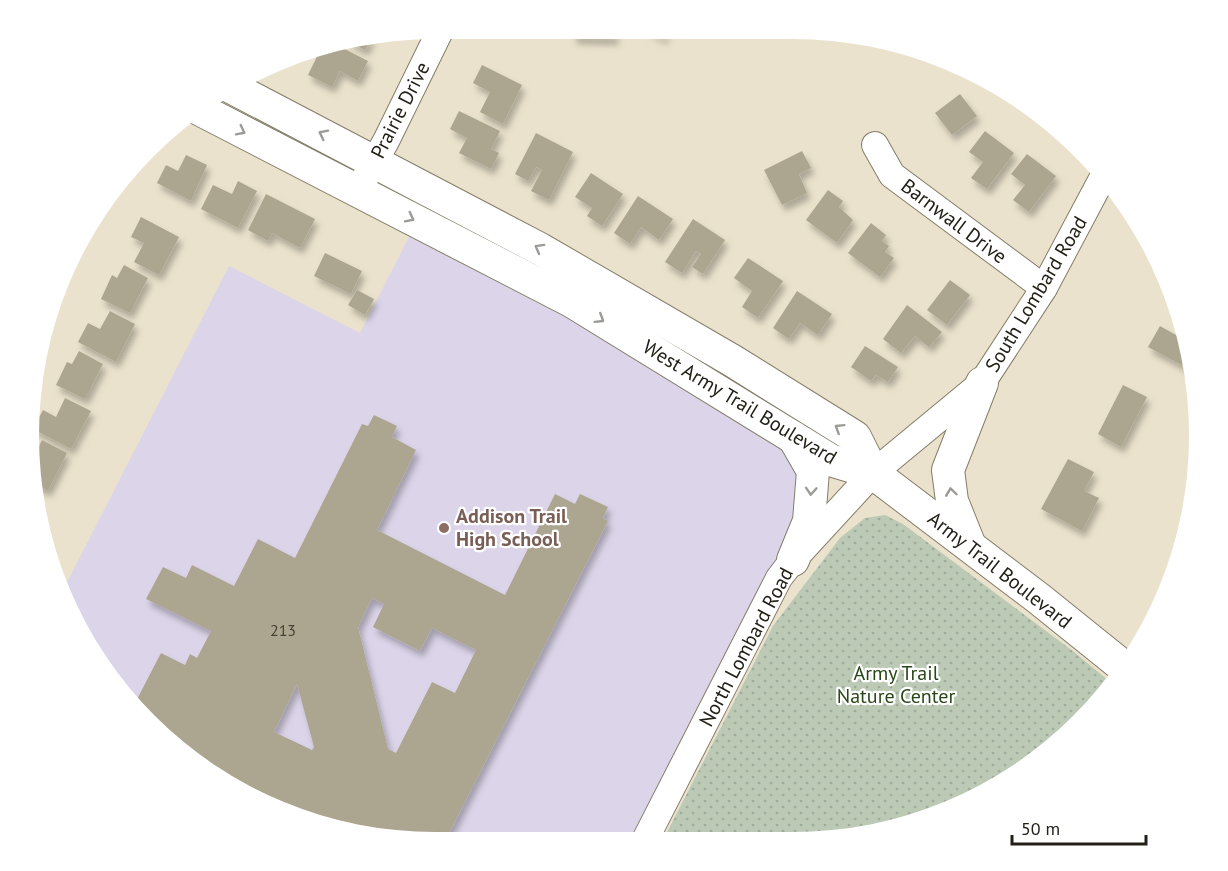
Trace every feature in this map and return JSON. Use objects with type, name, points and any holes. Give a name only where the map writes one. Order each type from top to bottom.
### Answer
[{"type":"main road","name":"West Army Trail Boulevard","points":[[239,91],[540,249],[581,290],[794,438],[830,460],[873,473]]},
{"type":"main road","name":"West Army Trail Boulevard","points":[[206,113],[357,191],[581,290],[733,361],[855,437],[873,473]]},
{"type":"main road","points":[[970,546],[952,501],[948,470],[982,383]]},
{"type":"main road","points":[[793,560],[809,521],[813,471],[794,438]]},
{"type":"main road","name":"Army Trail Boulevard","points":[[873,473],[1118,662]]},
{"type":"street","name":"Prairie Drive","points":[[357,191],[375,161],[436,39]]},
{"type":"street","name":"Barnwall Drive","points":[[875,145],[892,175],[1044,288]]},
{"type":"street","name":"South Lombard Road","points":[[873,473],[982,383],[1044,288],[1099,184]]},
{"type":"street","name":"North Lombard Road","points":[[649,832],[779,578],[873,473]]},
{"type":"shaded area","name":"Addison Trail High School","points":[[413,229],[576,312],[788,445],[804,468],[789,547],[764,580],[634,832],[436,832],[384,829],[364,825],[231,775],[215,765],[174,734],[137,697],[92,634],[67,582],[229,266],[360,333]]},
{"type":"green space","name":"Army Trail Nature Center","points":[[885,515],[903,524],[1106,678],[1091,697],[1054,734],[1013,765],[968,791],[920,811],[844,829],[792,832],[667,832],[773,626],[840,538],[865,518]]},
{"type":"building","points":[[346,50],[368,61],[358,81],[340,71],[332,87],[308,75],[316,58]]},
{"type":"building","points":[[482,65],[522,85],[503,124],[480,112],[490,92],[473,83]]},
{"type":"building","points":[[960,94],[977,116],[952,135],[935,113]]},
{"type":"building","points":[[459,111],[500,131],[491,149],[499,153],[491,169],[459,153],[467,138],[450,129]]},
{"type":"building","points":[[985,131],[1014,153],[987,189],[971,178],[983,162],[969,152]]},
{"type":"building","points":[[536,133],[573,152],[549,200],[531,191],[542,170],[536,167],[528,181],[515,174]]},
{"type":"building","points":[[802,151],[811,168],[799,174],[807,193],[782,205],[764,170]]},
{"type":"building","points":[[1027,154],[1056,176],[1029,212],[1013,200],[1025,185],[1011,174]]},
{"type":"building","points":[[186,155],[207,165],[191,201],[157,183],[166,165],[178,171]]},
{"type":"building","points":[[591,173],[623,194],[602,226],[587,216],[592,208],[575,197]]},
{"type":"building","points":[[238,181],[257,191],[238,228],[201,209],[213,185],[232,194]]},
{"type":"building","points":[[828,190],[843,201],[839,207],[853,220],[837,243],[806,220]]},
{"type":"building","points":[[266,194],[315,219],[300,248],[272,233],[268,241],[248,230]]},
{"type":"building","points":[[638,196],[673,219],[659,240],[641,227],[630,244],[614,233]]},
{"type":"building","points":[[141,217],[179,237],[159,275],[134,262],[144,243],[131,237]]},
{"type":"building","points":[[693,219],[725,240],[703,274],[692,267],[701,254],[696,251],[682,273],[665,262]]},
{"type":"building","points":[[871,223],[886,235],[882,241],[889,246],[885,252],[894,258],[880,277],[848,253]]},
{"type":"building","points":[[325,253],[362,271],[351,294],[314,276]]},
{"type":"building","points":[[748,258],[783,281],[758,318],[742,307],[752,291],[734,278]]},
{"type":"building","points":[[124,265],[148,278],[130,313],[101,299],[112,275],[117,278]]},
{"type":"building","points":[[950,280],[970,295],[947,325],[927,310]]},
{"type":"building","points":[[357,290],[374,299],[365,315],[348,305]]},
{"type":"building","points":[[797,291],[832,314],[818,335],[800,323],[789,339],[773,328]]},
{"type":"building","points":[[907,305],[942,332],[929,347],[915,336],[901,353],[883,339]]},
{"type":"building","points":[[110,311],[135,324],[116,362],[78,342],[88,323],[100,329]]},
{"type":"building","points":[[1160,326],[1175,335],[1182,365],[1148,347]]},
{"type":"building","points":[[865,346],[898,367],[888,382],[876,375],[871,381],[851,367]]},
{"type":"building","points":[[79,351],[103,364],[85,399],[56,385],[67,362],[72,364]]},
{"type":"building","points":[[1123,385],[1147,397],[1121,447],[1098,434]]},
{"type":"building","points":[[65,398],[91,411],[71,449],[39,432],[40,416],[43,410],[56,417]]},
{"type":"building","name":"Addison Trail High School","points":[[374,415],[397,426],[392,437],[416,450],[377,530],[505,595],[555,494],[575,504],[580,494],[608,507],[603,518],[608,521],[450,832],[384,829],[333,818],[284,802],[237,779],[215,765],[174,734],[138,698],[161,653],[185,665],[190,654],[197,658],[211,631],[146,599],[163,567],[186,578],[192,565],[234,586],[258,539],[295,558],[362,424],[368,426]],"holes":[[[372,598],[384,604],[373,627],[420,651],[432,628],[476,650],[455,693],[432,682],[396,753],[388,749],[358,627]],[[297,684],[314,747],[312,750],[274,732]]]},
{"type":"building","points":[[42,440],[67,453],[48,491],[42,487],[39,445]]},
{"type":"building","points":[[1068,459],[1094,472],[1084,491],[1099,498],[1082,531],[1041,509]]},
{"type":"place","name":"Addison Trail High School","points":[[444,528]]}]
